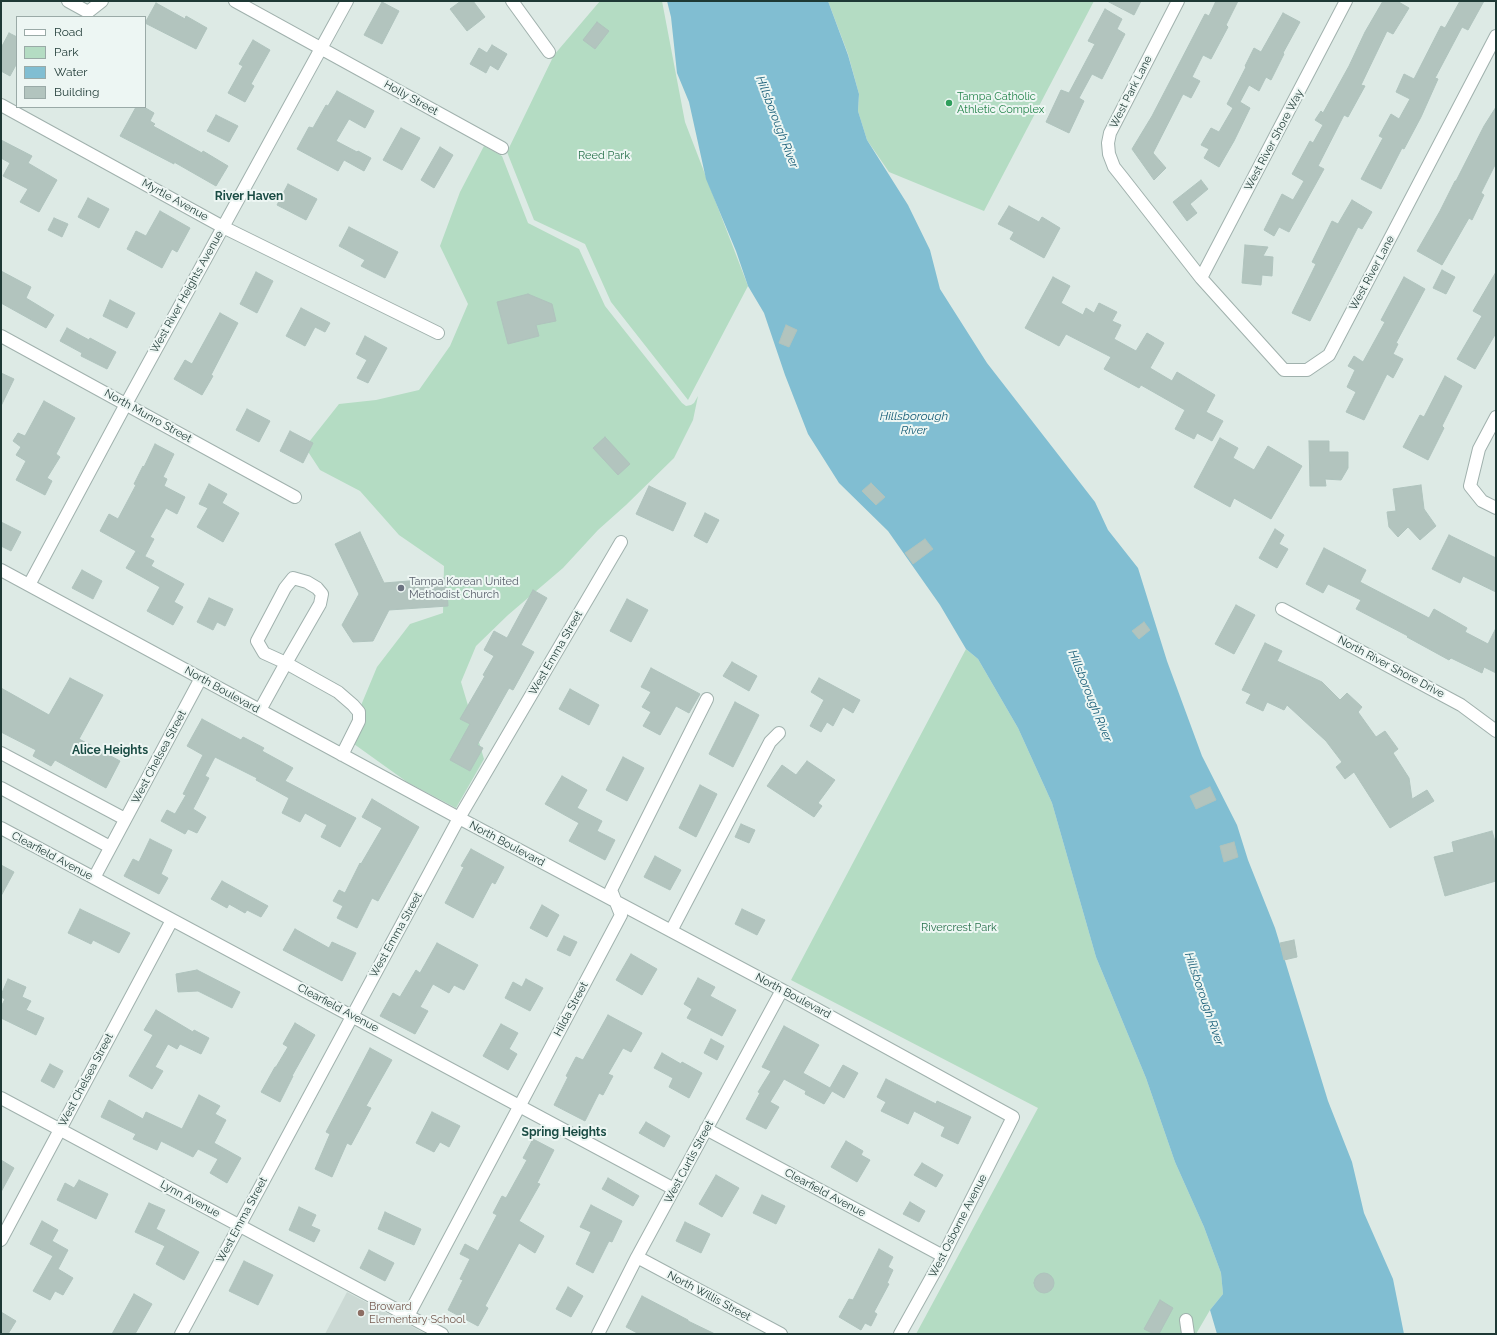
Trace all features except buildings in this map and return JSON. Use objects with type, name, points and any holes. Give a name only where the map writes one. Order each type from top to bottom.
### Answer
[{"type":"street","points":[[68,1],[88,12],[102,1]]},
{"type":"street","name":"Holly Street","points":[[235,1],[502,148]]},
{"type":"street","name":"West River Heights Avenue","points":[[30,585],[126,404],[347,1]]},
{"type":"street","points":[[512,1],[549,52]]},
{"type":"street","name":"West Park Lane","points":[[1178,1],[1110,133],[1108,143],[1109,154],[1114,167],[1201,278]]},
{"type":"street","name":"West River Shore Way","points":[[1201,278],[1346,1]]},
{"type":"street","name":"West River Lane","points":[[1201,278],[1284,370],[1307,370],[1329,355],[1496,36]]},
{"type":"street","name":"Myrtle Avenue","points":[[1,105],[224,227],[438,333]]},
{"type":"street","name":"North Munro Street","points":[[1,336],[295,497]]},
{"type":"street","points":[[1496,417],[1479,449],[1470,486],[1482,501],[1496,508]]},
{"type":"street","name":"West Emma Street","points":[[181,1334],[459,818],[621,542]]},
{"type":"street","name":"North Boulevard","points":[[1,570],[615,902],[782,990],[1013,1117]]},
{"type":"street","points":[[260,710],[286,664],[320,604],[322,594],[317,588],[307,582],[293,578],[285,588],[257,642],[264,653],[286,664],[338,692],[353,704],[358,712],[359,721],[342,755]]},
{"type":"street","name":"North River Shore Drive","points":[[1282,609],[1461,705],[1496,731]]},
{"type":"street","name":"West Chelsea Street","points":[[94,878],[201,678]]},
{"type":"street","name":"Hilda Street","points":[[408,1316],[621,915],[611,890],[707,699]]},
{"type":"street","points":[[670,931],[770,742],[779,733]]},
{"type":"street","points":[[1,753],[125,819]]},
{"type":"street","points":[[1,788],[110,847]]},
{"type":"street","name":"Clearfield Avenue","points":[[1,828],[674,1189]]},
{"type":"street","name":"West Chelsea Street","points":[[1,1240],[172,920]]},
{"type":"street","name":"West Curtis Street","points":[[598,1334],[637,1257],[782,990]]},
{"type":"street","name":"Lynn Avenue","points":[[1,1098],[442,1334]]},
{"type":"street","name":"West Osborne Avenue","points":[[900,1334],[943,1256],[1013,1117]]},
{"type":"street","name":"Clearfield Avenue","points":[[706,1129],[943,1256]]},
{"type":"street","name":"North Willis Street","points":[[637,1257],[781,1334]]},
{"type":"street","points":[[1186,1320],[1188,1334]]},
{"type":"shaded area","name":"Broward Elementary School","points":[[347,1292],[426,1334],[325,1334]]},
{"type":"green space","name":"Reed Park","points":[[600,1],[662,1],[685,122],[748,286],[688,400],[611,302],[585,244],[534,220],[507,152],[554,55]]},
{"type":"green space","name":"Tampa Catholic Athletic Complex","points":[[828,1],[1094,1],[984,211],[889,172],[867,140],[858,111],[859,94],[848,54]]},
{"type":"green space","points":[[484,146],[502,156],[528,223],[579,249],[605,306],[682,403],[686,406],[691,405],[698,396],[693,420],[674,458],[598,530],[563,568],[508,615],[476,646],[461,682],[484,759],[456,808],[407,782],[347,739],[377,667],[410,624],[443,613],[444,566],[399,535],[360,491],[320,470],[305,447],[339,404],[376,400],[419,390],[450,346],[468,304],[440,246],[460,192]]},
{"type":"green space","name":"Rivercrest Park","points":[[966,649],[978,659],[1018,728],[1052,803],[1096,957],[1146,1078],[1175,1162],[1204,1227],[1221,1273],[1223,1294],[1210,1310],[1196,1334],[916,1334],[1038,1108],[791,980]]},
{"type":"water","name":"Hillsborough River","points":[[667,1],[828,1],[848,55],[859,94],[858,111],[867,140],[908,205],[930,250],[940,289],[987,363],[1095,502],[1108,530],[1138,568],[1167,661],[1202,756],[1237,825],[1248,860],[1275,928],[1328,1101],[1352,1162],[1364,1213],[1393,1279],[1404,1334],[1217,1334],[1210,1310],[1223,1294],[1221,1273],[1204,1227],[1175,1162],[1146,1078],[1096,957],[1052,803],[1018,728],[978,659],[966,649],[940,605],[888,531],[839,483],[808,434],[785,375],[764,313],[748,286],[736,251],[706,179],[689,102],[677,73],[671,17]]},
{"type":"place","name":"Tampa Catholic Athletic Complex","points":[[949,103]]},
{"type":"place","name":"Tampa Korean United Methodist Church","points":[[401,588]]},
{"type":"place","name":"Broward Elementary School","points":[[361,1313]]},
{"type":"district","name":"River Haven","points":[[249,196]]},
{"type":"district","name":"Alice Heights","points":[[110,750]]},
{"type":"district","name":"Spring Heights","points":[[564,1132]]}]
